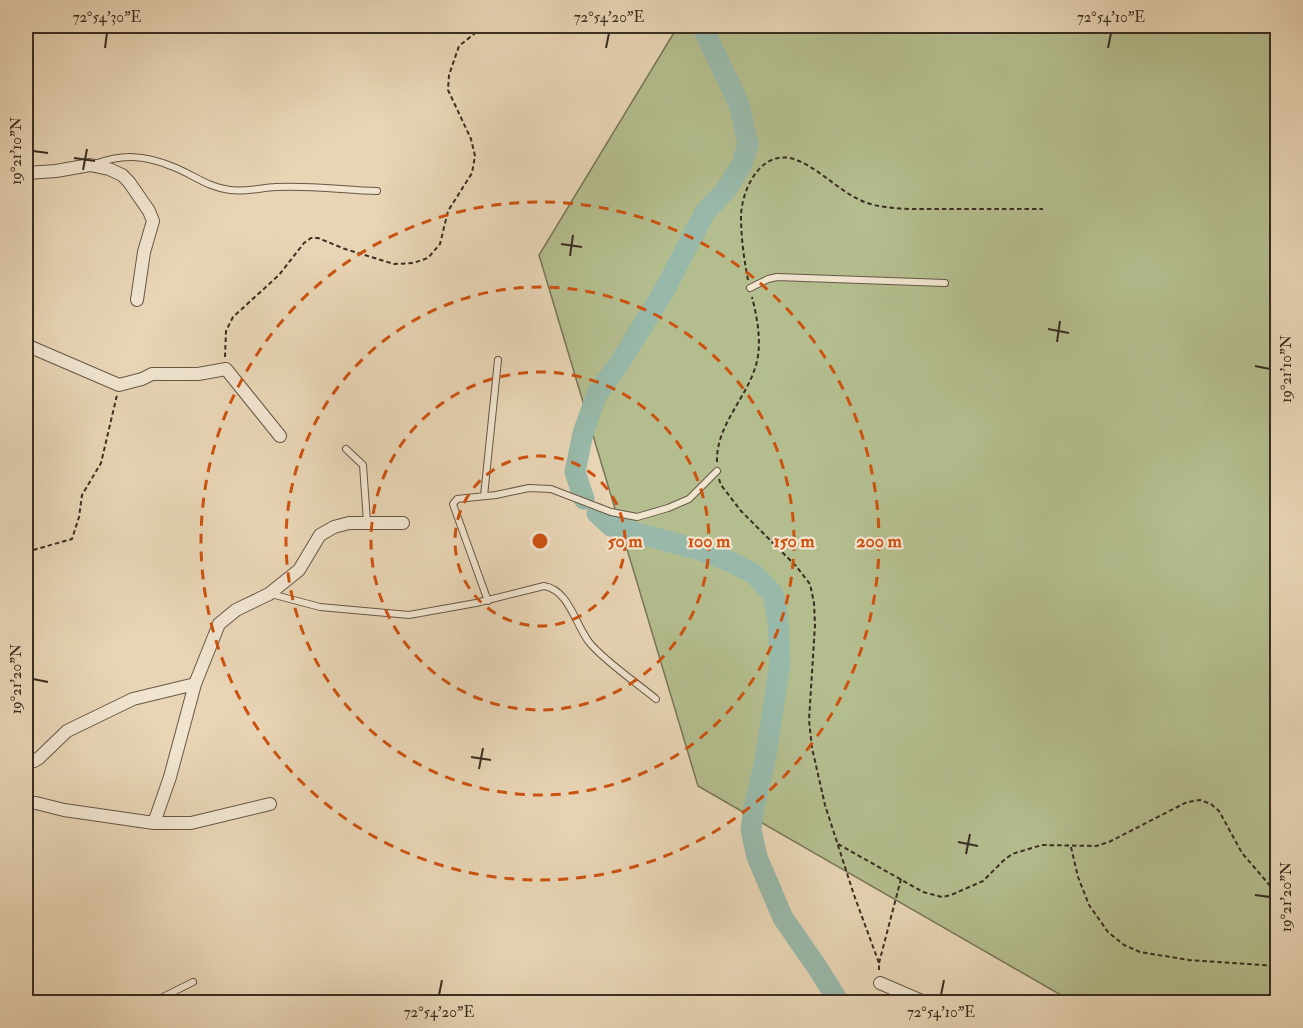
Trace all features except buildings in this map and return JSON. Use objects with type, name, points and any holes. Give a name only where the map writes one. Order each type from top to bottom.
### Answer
[{"type":"street","points":[[26,172],[56,171],[90,165],[109,169],[122,176],[149,212],[153,221],[144,252],[137,300]]},
{"type":"street","points":[[26,345],[119,386],[152,374],[198,374],[226,369],[280,436]]},
{"type":"street","points":[[154,823],[170,777],[195,684],[219,624],[236,610],[269,594],[299,570],[320,535],[334,527],[349,523],[403,523]]},
{"type":"street","points":[[26,761],[39,758],[67,731],[133,699],[195,684]]},
{"type":"street","points":[[26,803],[154,823],[191,823],[270,804]]},
{"type":"street","points":[[880,983],[924,1002]]},
{"type":"lane","points":[[90,165],[114,157],[142,158],[172,166],[210,186],[245,192],[276,187],[377,190]]},
{"type":"lane","points":[[750,288],[777,277],[945,283]]},
{"type":"lane","points":[[484,496],[498,360]]},
{"type":"lane","points":[[346,448],[363,465],[368,523]]},
{"type":"lane","points":[[488,601],[453,504],[457,499],[529,488],[551,489],[611,512],[637,517],[689,499],[717,471]]},
{"type":"lane","points":[[269,594],[320,607],[409,615],[488,601],[544,586],[552,587],[560,593],[589,642],[656,699]]},
{"type":"lane","points":[[153,1002],[193,982]]},
{"type":"path","points":[[226,369],[224,341],[233,317],[279,275],[304,243],[311,238],[318,238],[394,264],[413,263],[428,258],[440,244],[448,211],[472,173],[475,156],[471,139],[448,90],[449,75],[459,46],[484,26]]},
{"type":"path","points":[[874,1002],[880,983],[879,963],[825,805],[812,748],[809,720],[815,625],[810,584],[796,566],[741,512],[721,485],[717,471],[717,456],[722,436],[732,409],[755,370],[759,345],[757,315],[743,257],[741,214],[747,187],[761,166],[772,159],[785,158],[799,161],[852,196],[873,205],[898,209],[1043,209]]},
{"type":"path","points":[[26,552],[72,539],[79,518],[82,495],[101,464],[119,386]]},
{"type":"path","points":[[838,844],[932,896],[942,897],[983,881],[1012,854],[1042,845],[1071,847],[1109,843],[1187,802],[1200,800],[1211,804],[1219,811],[1242,853],[1278,896]]},
{"type":"path","points":[[1071,847],[1078,877],[1089,905],[1108,932],[1124,945],[1140,952],[1189,960],[1278,966]]},
{"type":"path","points":[[879,963],[901,879]]},
{"type":"green space","points":[[678,26],[1277,26],[1277,1002],[1073,1002],[698,786],[539,255]]},
{"type":"waterway","points":[[584,499],[575,472],[583,433],[597,394],[620,362],[664,291],[705,212],[726,190],[742,164],[748,144],[739,104],[702,26]]},
{"type":"waterway","points":[[597,513],[611,526],[700,550],[733,563],[754,574],[773,594],[778,619],[780,663],[765,762],[754,806],[751,830],[757,857],[783,918],[839,1002]]}]
